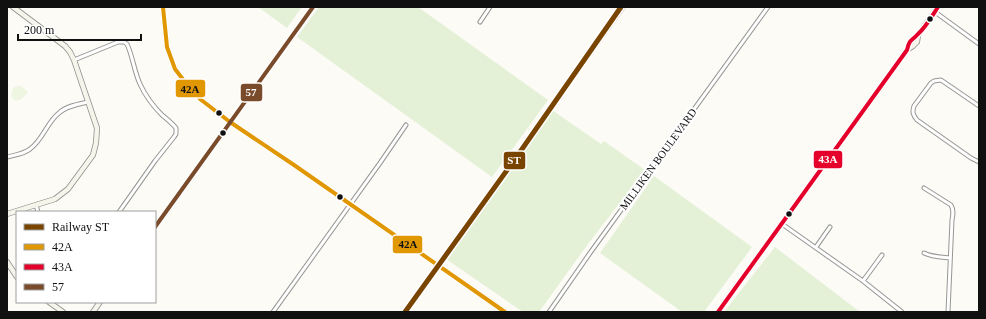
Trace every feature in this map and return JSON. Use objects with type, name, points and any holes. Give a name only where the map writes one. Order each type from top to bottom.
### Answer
[{"type":"main road","points":[[13,7],[65,46],[70,52],[97,128],[96,143],[93,155],[65,192],[55,199],[17,211]]},
{"type":"main road","points":[[163,7],[168,47],[175,70],[194,93],[230,122],[505,312]]},
{"type":"main road","points":[[156,226],[313,7]]},
{"type":"main road","points":[[718,312],[907,50],[916,42],[918,35],[938,7]]},
{"type":"main road","points":[[7,262],[16,276]]},
{"type":"main road","points":[[50,303],[63,312]]},
{"type":"main road","points":[[93,312],[99,303]]},
{"type":"street","points":[[480,22],[490,7]]},
{"type":"street","name":"MILLIKEN BOULEVARD","points":[[549,312],[594,247],[768,7]]},
{"type":"street","points":[[935,12],[979,44]]},
{"type":"street","points":[[74,60],[118,42],[124,42],[127,44],[139,83],[145,93],[162,115],[176,128],[176,134],[174,137],[120,211]]},
{"type":"street","points":[[979,106],[941,80],[931,83],[912,110],[917,120],[979,162]]},
{"type":"street","points":[[7,157],[26,152],[31,148],[54,117],[60,112],[67,108],[88,102]]},
{"type":"street","points":[[273,312],[406,125]]},
{"type":"street","points":[[924,188],[953,208],[948,312]]},
{"type":"street","points":[[36,205],[38,211]]},
{"type":"street","points":[[782,224],[864,281],[902,312]]},
{"type":"street","points":[[816,247],[830,226]]},
{"type":"street","points":[[924,253],[935,257],[950,258]]},
{"type":"street","points":[[864,281],[882,255]]},
{"type":"green space","points":[[258,7],[302,7],[287,28]]},
{"type":"green space","points":[[319,7],[418,7],[548,100],[492,177],[297,37]]},
{"type":"green space","points":[[21,86],[28,92],[22,99],[14,100],[11,95],[13,88]]},
{"type":"green space","points":[[552,110],[601,144],[604,141],[645,170],[588,244],[539,312],[523,312],[446,259],[500,181]]},
{"type":"green space","points":[[654,176],[752,247],[704,312],[682,312],[600,253]]},
{"type":"green space","points":[[775,247],[860,312],[724,312]]},
{"type":"railway","points":[[586,61],[625,7]]},
{"type":"rail line","name":"ST","points":[[405,312],[520,152],[621,7]]},
{"type":"transit line","name":"42A","points":[[163,7],[167,47],[175,69],[200,99],[230,122],[505,312]]},
{"type":"transit line","name":"57","points":[[156,226],[313,7]]},
{"type":"transit line","name":"43A","points":[[718,312],[907,50],[910,42],[924,28],[938,7]]}]
